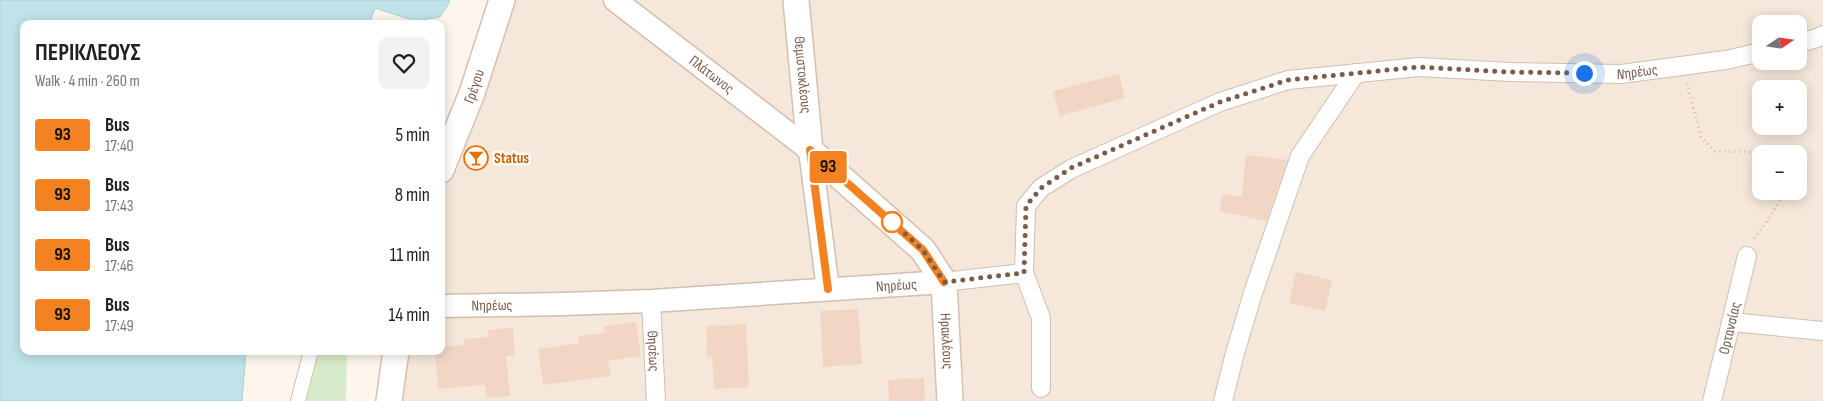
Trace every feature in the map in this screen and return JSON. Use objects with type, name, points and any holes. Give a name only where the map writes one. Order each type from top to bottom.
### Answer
[{"type":"main road","name":"Γρέγου","points":[[445,160],[472,93],[502,0]]},
{"type":"main road","name":"Θεμιστοκλέους","points":[[796,0],[810,150]]},
{"type":"main road","points":[[810,150],[923,250],[944,282]]},
{"type":"main road","name":"Ηρακλέους","points":[[944,282],[950,401]]},
{"type":"main road","points":[[389,401],[395,355]]},
{"type":"street","name":"Πλάτωνος","points":[[615,0],[810,150]]},
{"type":"street","points":[[1808,40],[1823,35]]},
{"type":"street","name":"Νηρέως","points":[[445,306],[651,301],[944,282],[1024,273],[1026,206],[1041,188],[1071,168],[1220,102],[1288,80],[1418,67],[1510,72],[1621,74],[1726,60],[1752,54]]},
{"type":"street","points":[[1223,401],[1253,293],[1300,156],[1356,73]]},
{"type":"street","points":[[810,150],[828,289]]},
{"type":"street","name":"Ορτανσίας","points":[[1712,401],[1747,256]]},
{"type":"street","points":[[1024,273],[1041,318],[1041,388]]},
{"type":"street","name":"Θησέως","points":[[651,301],[656,401]]},
{"type":"street","points":[[1731,322],[1823,331]]},
{"type":"street","points":[[298,401],[310,355]]},
{"type":"path","points":[[1684,65],[1700,137],[1715,151],[1752,152]]},
{"type":"path","points":[[1747,256],[1750,243],[1780,200]]},
{"type":"shaded area","points":[[508,0],[1823,0],[1823,401],[396,401],[400,355],[445,355],[445,175]]},
{"type":"green space","points":[[316,355],[347,355],[346,401],[301,401]]},
{"type":"water","points":[[0,0],[449,0],[440,17],[421,20],[412,20],[375,8],[371,20],[20,20],[20,355],[246,355],[242,401],[0,401]]},
{"type":"building","points":[[1119,74],[1125,98],[1060,116],[1053,91]]},
{"type":"building","points":[[1246,155],[1288,160],[1266,221],[1220,211],[1222,195],[1242,196]]},
{"type":"building","points":[[1296,272],[1332,280],[1325,311],[1289,303]]},
{"type":"building","points":[[858,309],[862,364],[823,367],[820,311]]},
{"type":"building","points":[[636,322],[641,356],[608,361],[611,376],[543,385],[538,349],[579,343],[578,336],[605,333],[604,326]]},
{"type":"building","points":[[746,324],[749,387],[714,389],[712,356],[707,357],[706,326]]},
{"type":"building","points":[[513,328],[515,355],[506,356],[510,396],[487,398],[485,385],[438,389],[435,355],[445,355],[445,347],[464,345],[464,339],[489,337],[488,330]]},
{"type":"building","points":[[924,378],[925,401],[889,401],[888,380]]},
{"type":"bus line","name":"93","points":[[828,289],[810,150],[923,250],[944,282]]},
{"type":"place","name":"Status","points":[[476,158]]},
{"type":"route","points":[[892,222],[923,250],[944,282],[1024,273],[1026,206],[1041,188],[1071,168],[1220,102],[1288,80],[1418,67],[1510,72],[1584,73]]}]
